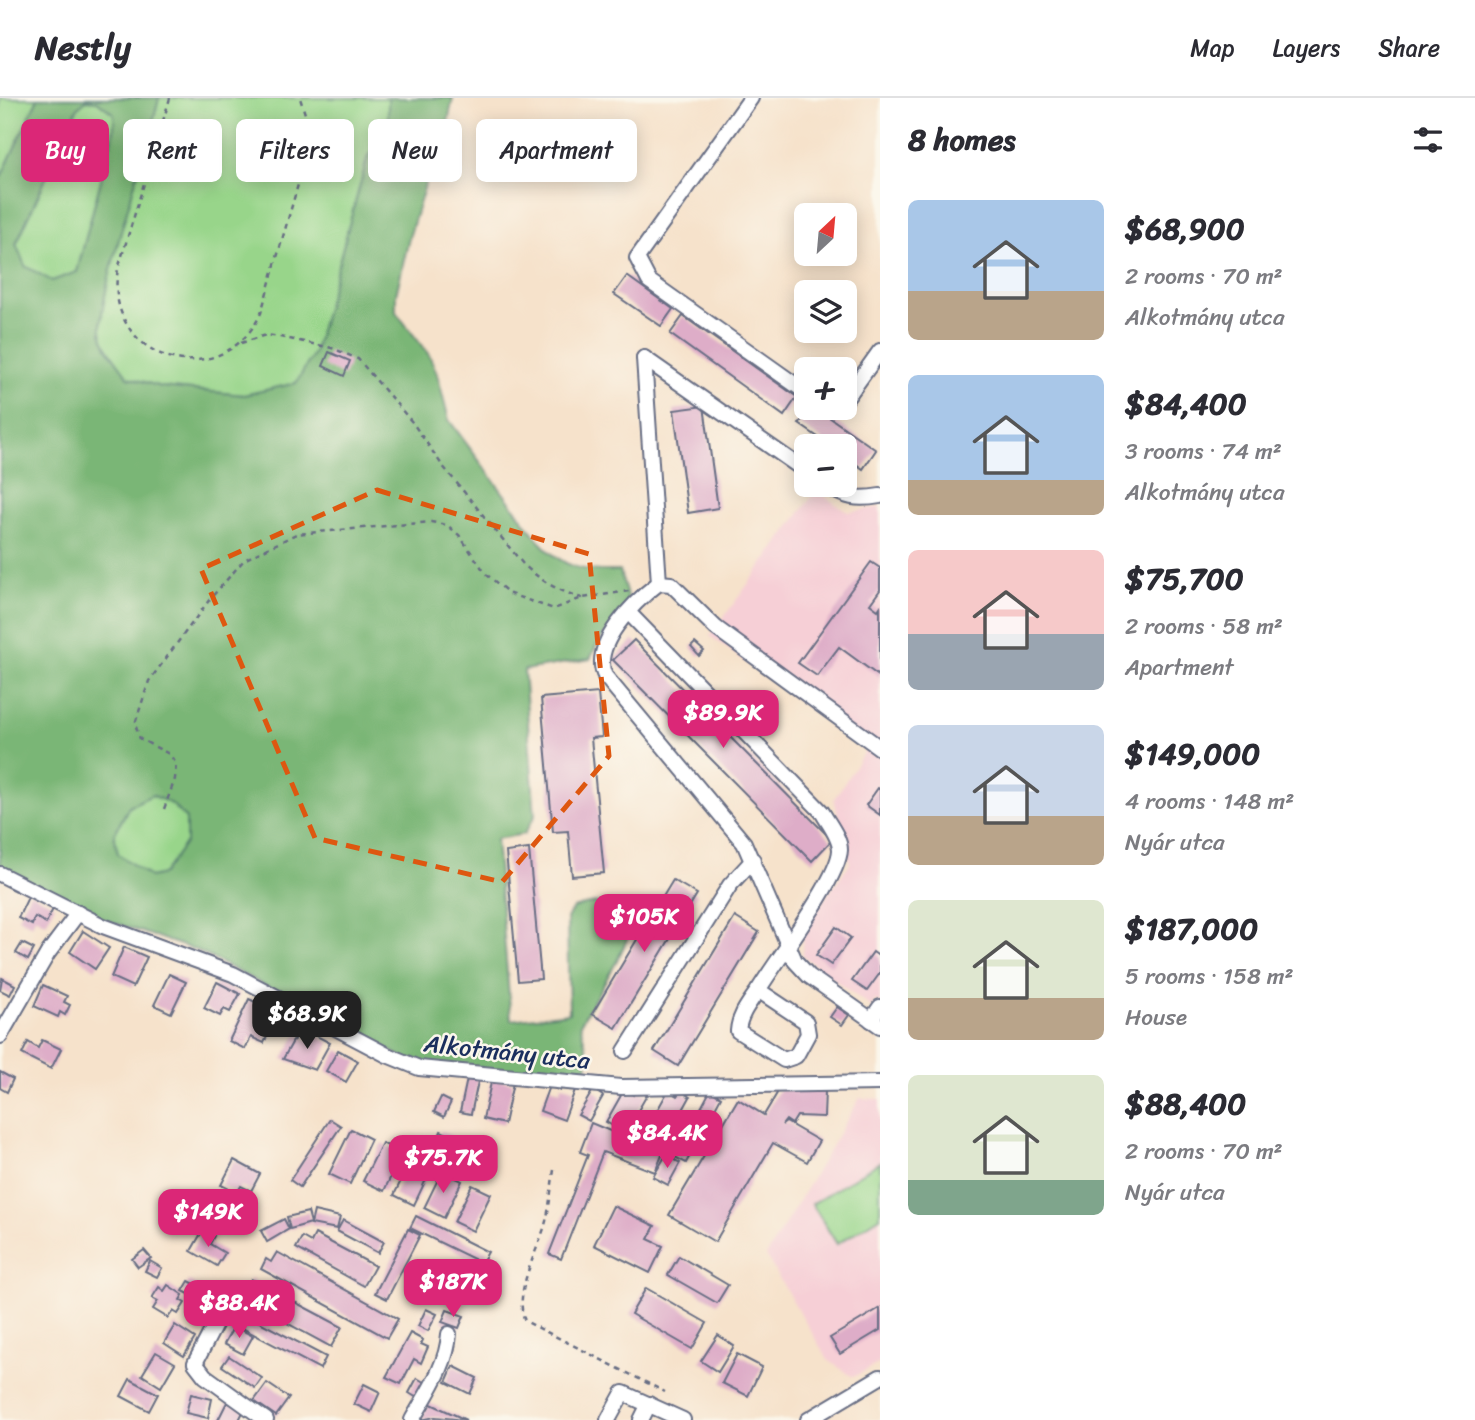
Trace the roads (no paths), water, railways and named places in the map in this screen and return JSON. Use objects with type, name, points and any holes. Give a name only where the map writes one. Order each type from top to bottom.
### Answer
[{"type":"street","points":[[751,98],[637,258],[649,281],[794,384]]},
{"type":"street","points":[[857,383],[880,351]]},
{"type":"street","points":[[654,586],[644,358],[794,462]]},
{"type":"street","points":[[846,497],[858,500],[880,496]]},
{"type":"street","points":[[880,748],[716,628],[671,584],[654,586],[629,613],[601,654],[600,665],[605,676],[732,827],[753,860],[786,946],[809,976],[876,1023],[880,1007]]},
{"type":"street","points":[[629,613],[822,812],[840,849],[834,869],[758,990],[739,1021],[738,1031],[773,1056],[784,1060],[796,1056],[808,1034],[806,1022],[758,990]]},
{"type":"street","points":[[625,1051],[730,885],[753,860]]},
{"type":"street","name":"Alkotmány utca","points":[[0,874],[78,913],[233,974],[387,1055],[419,1068],[621,1087],[880,1083]]},
{"type":"street","points":[[0,1036],[48,953],[78,913]]},
{"type":"street","points":[[232,1292],[195,1363],[205,1376],[266,1420]]},
{"type":"street","points":[[412,1420],[439,1371],[448,1350],[449,1334]]},
{"type":"street","points":[[808,1420],[880,1377]]},
{"type":"street","points":[[608,1420],[623,1393],[683,1420]]},
{"type":"street","points":[[641,1420],[649,1405]]}]
